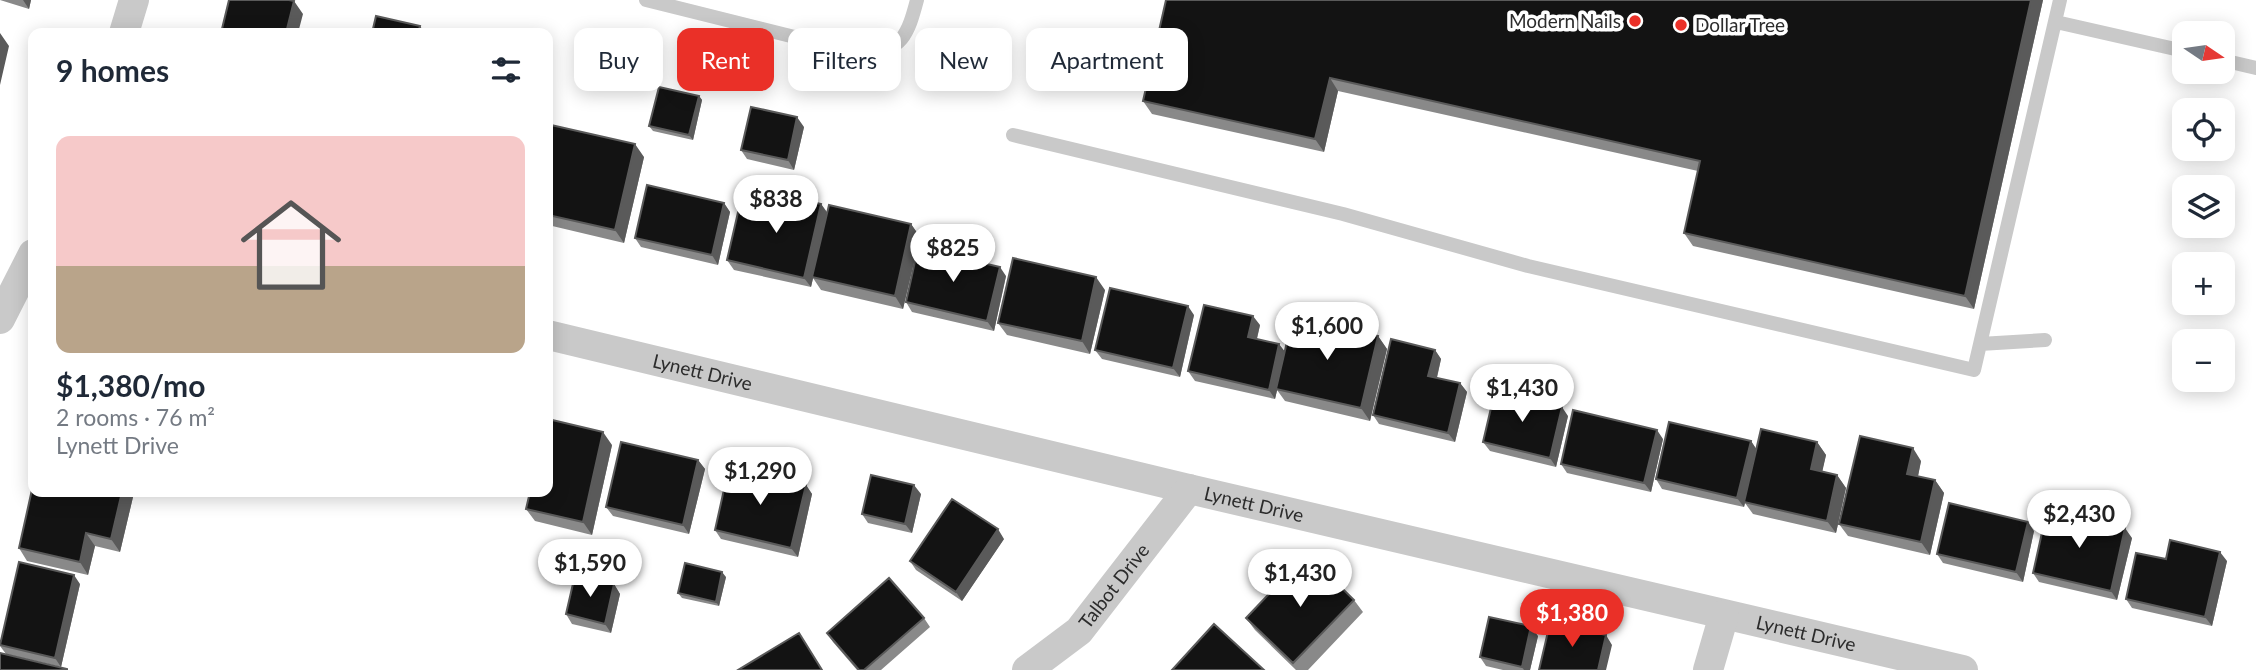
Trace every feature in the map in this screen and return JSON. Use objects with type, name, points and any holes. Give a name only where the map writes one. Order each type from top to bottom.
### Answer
[{"type":"street","points":[[126,28],[134,0]]},
{"type":"street","points":[[0,319],[28,264]]},
{"type":"street","name":"Lynett Drive","points":[[553,336],[1189,489],[1963,670]]},
{"type":"street","name":"Talbot Drive","points":[[1027,670],[1079,631],[1189,489]]},
{"type":"street","points":[[1708,670],[1724,615]]},
{"type":"lane","points":[[646,0],[863,54],[881,53],[899,43],[912,20],[917,0]]},
{"type":"lane","points":[[1013,135],[1342,214],[1528,266],[1974,370],[2060,0]]},
{"type":"lane","points":[[2056,22],[2172,48]]},
{"type":"lane","points":[[2235,63],[2256,68]]},
{"type":"lane","points":[[1980,344],[2045,340]]},
{"type":"building","points":[[229,0],[294,1],[287,28],[222,28]]},
{"type":"building","points":[[1166,0],[2031,0],[1965,296],[1684,233],[1700,161],[1330,78],[1315,139],[1143,101],[1145,91],[1188,91],[1188,28],[1160,28]]},
{"type":"building","points":[[376,16],[420,26],[419,28],[373,28]]},
{"type":"building","points":[[663,88],[699,96],[689,135],[649,126],[658,91],[663,91]]},
{"type":"building","points":[[751,107],[797,117],[788,160],[741,150]]},
{"type":"building","points":[[553,125],[635,144],[615,230],[553,216]]},
{"type":"building","points":[[647,185],[724,203],[712,255],[635,238]]},
{"type":"building","points":[[769,192],[821,204],[804,278],[727,260],[739,208],[764,214]]},
{"type":"building","points":[[829,205],[911,224],[895,296],[812,277]]},
{"type":"building","points":[[918,248],[1000,267],[987,321],[906,302]]},
{"type":"building","points":[[1013,258],[1096,277],[1082,341],[998,323]]},
{"type":"building","points":[[1110,288],[1188,306],[1173,368],[1095,350]]},
{"type":"building","points":[[1204,305],[1253,316],[1248,337],[1279,344],[1269,390],[1188,371]]},
{"type":"building","points":[[1293,316],[1378,336],[1361,408],[1276,389]]},
{"type":"building","points":[[1391,339],[1435,350],[1428,376],[1460,383],[1448,433],[1373,415]]},
{"type":"building","points":[[1495,391],[1562,407],[1550,458],[1483,442]]},
{"type":"building","points":[[1573,410],[1657,430],[1644,483],[1561,464]]},
{"type":"building","points":[[553,420],[603,432],[583,522],[526,509],[529,497],[553,497]]},
{"type":"building","points":[[1669,422],[1751,441],[1737,498],[1656,479]]},
{"type":"building","points":[[1761,429],[1817,442],[1811,469],[1837,475],[1827,521],[1744,502]]},
{"type":"building","points":[[1860,436],[1913,448],[1907,474],[1935,480],[1921,542],[1839,524]]},
{"type":"building","points":[[621,442],[698,460],[683,525],[606,507]]},
{"type":"building","points":[[729,467],[806,485],[791,548],[715,530]]},
{"type":"building","points":[[871,475],[914,485],[905,524],[862,514]]},
{"type":"building","points":[[30,497],[121,497],[111,539],[86,533],[80,562],[19,548]]},
{"type":"building","points":[[952,499],[998,529],[956,592],[910,561]]},
{"type":"building","points":[[1949,503],[2028,522],[2016,572],[1937,554]]},
{"type":"building","points":[[2047,510],[2125,528],[2111,591],[2033,573]]},
{"type":"building","points":[[2170,540],[2220,552],[2205,617],[2126,599],[2136,553],[2166,559]]},
{"type":"building","points":[[1307,554],[1354,600],[1293,663],[1246,618]]},
{"type":"building","points":[[19,562],[74,575],[55,658],[0,645]]},
{"type":"building","points":[[685,563],[722,572],[716,602],[678,593]]},
{"type":"building","points":[[575,575],[614,584],[605,624],[566,614]]},
{"type":"building","points":[[889,578],[924,618],[864,670],[859,670],[827,633]]},
{"type":"building","points":[[1489,617],[1531,626],[1522,667],[1480,657]]},
{"type":"building","points":[[1550,623],[1606,635],[1598,670],[1539,670]]},
{"type":"building","points":[[1214,624],[1264,670],[1172,670]]},
{"type":"building","points":[[799,633],[822,670],[738,670]]},
{"type":"building","points":[[0,653],[67,669],[67,670],[0,670]]},
{"type":"place","name":"Modern Nails","points":[[1635,21]]},
{"type":"place","name":"Dollar Tree","points":[[1681,25]]}]
